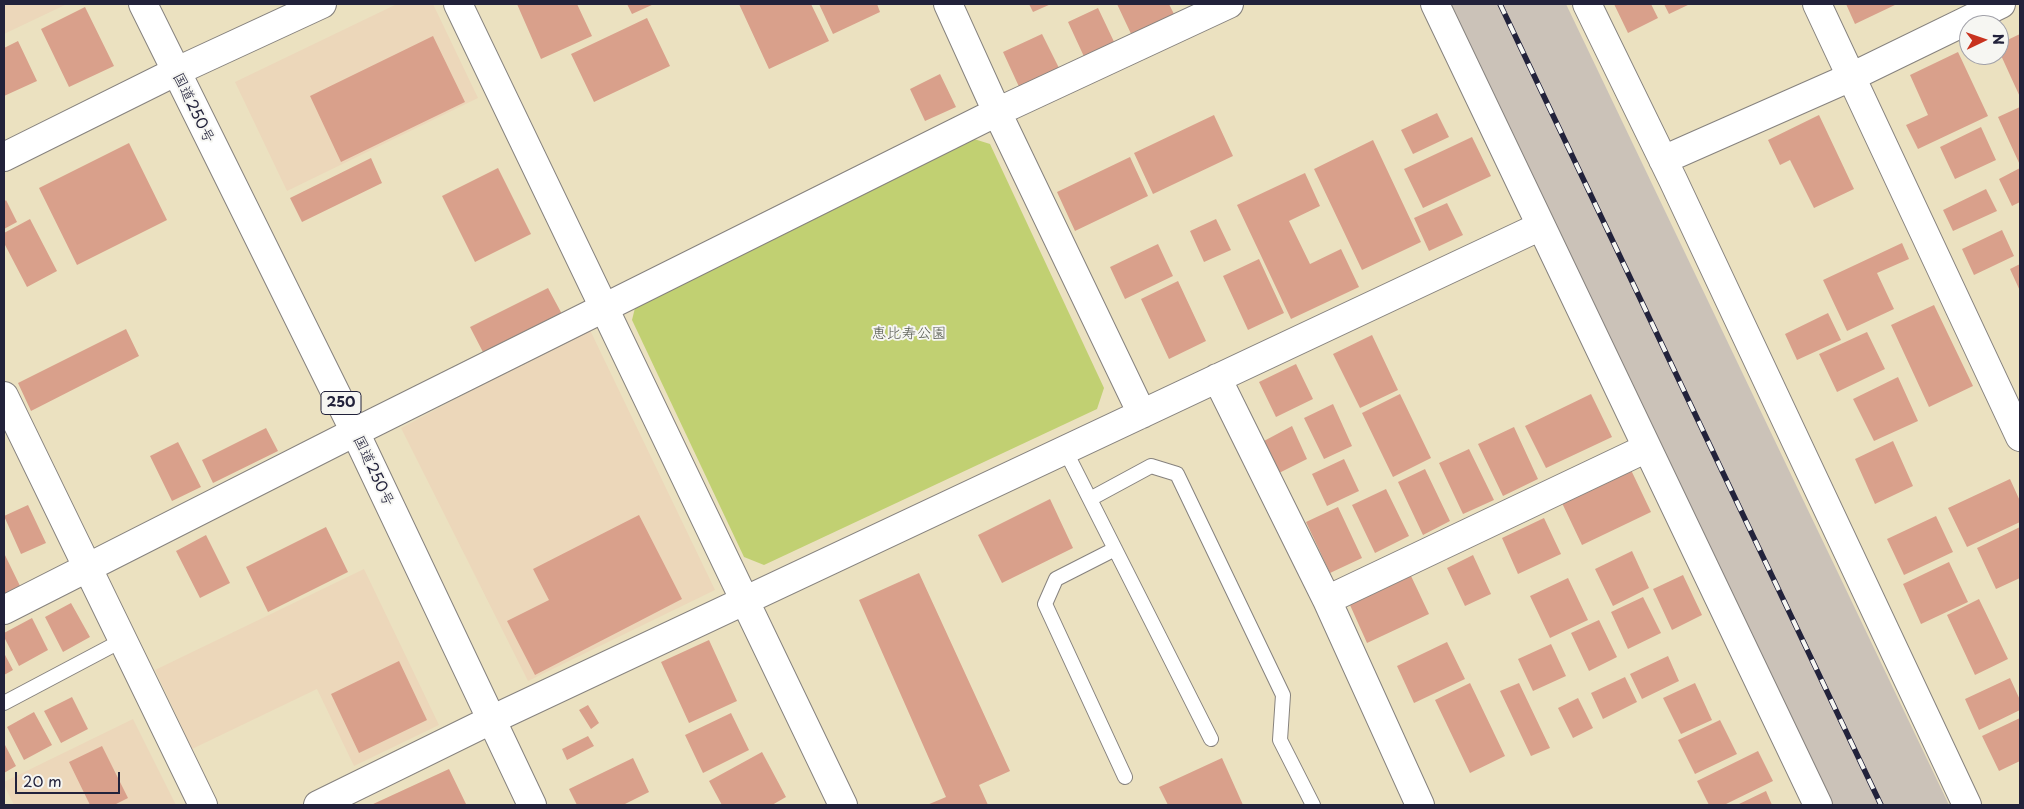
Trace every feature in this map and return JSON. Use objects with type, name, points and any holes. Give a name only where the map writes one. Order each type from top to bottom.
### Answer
[{"type":"main road","name":"国道250号","points":[[144,4],[175,72],[355,432],[532,805]]},
{"type":"main road","points":[[4,157],[175,72],[322,4]]},
{"type":"main road","points":[[458,4],[843,805]]},
{"type":"main road","points":[[948,4],[996,112],[1142,414]]},
{"type":"main road","points":[[4,610],[355,432],[996,112],[1229,4]]},
{"type":"main road","points":[[1435,4],[1818,805]]},
{"type":"main road","points":[[1587,4],[1663,160],[1967,805]]},
{"type":"main road","points":[[1817,4],[2020,438]]},
{"type":"main road","points":[[1663,160],[1851,77],[2001,4]]},
{"type":"main road","points":[[318,805],[491,720],[1541,226]]},
{"type":"main road","points":[[1218,378],[1327,600],[1420,805]]},
{"type":"main road","points":[[4,396],[202,805]]},
{"type":"main road","points":[[1327,600],[1647,448]]},
{"type":"lane","points":[[1065,450],[1210,739]]},
{"type":"lane","points":[[1090,500],[1150,466],[1177,474],[1283,695],[1280,740],[1313,805]]},
{"type":"lane","points":[[1115,549],[1056,579],[1045,604],[1125,777]]},
{"type":"lane","points":[[4,703],[123,640]]},
{"type":"shaded area","points":[[4,4],[67,4],[4,34]]},
{"type":"shaded area","points":[[397,4],[433,4],[478,98],[287,191],[235,82]]},
{"type":"shaded area","points":[[1448,4],[1566,4],[1949,805],[1832,805]]},
{"type":"shaded area","points":[[589,328],[715,590],[528,681],[401,428]]},
{"type":"shaded area","points":[[364,569],[439,725],[354,766],[317,689],[192,749],[155,670]]},
{"type":"shaded area","points":[[133,719],[176,805],[14,805],[4,782]]},
{"type":"green space","name":"恵比寿公園","points":[[974,139],[990,144],[1104,388],[1097,409],[764,565],[744,557],[632,320],[636,304]]},
{"type":"building","points":[[517,4],[577,4],[592,36],[541,59]]},
{"type":"building","points":[[627,4],[654,4],[632,14]]},
{"type":"building","points":[[739,4],[811,4],[829,41],[769,69]]},
{"type":"building","points":[[819,4],[877,4],[880,12],[833,34]]},
{"type":"building","points":[[1029,4],[1051,4],[1033,12]]},
{"type":"building","points":[[1117,4],[1169,4],[1176,18],[1133,38]]},
{"type":"building","points":[[1614,4],[1651,4],[1658,18],[1628,33]]},
{"type":"building","points":[[1664,4],[1690,4],[1669,14]]},
{"type":"building","points":[[1846,4],[1897,4],[1855,24]]},
{"type":"building","points":[[85,7],[114,66],[69,87],[41,29]]},
{"type":"building","points":[[1098,8],[1117,48],[1087,63],[1068,22]]},
{"type":"building","points":[[647,18],[670,66],[594,102],[571,54]]},
{"type":"building","points":[[1042,34],[1061,72],[1021,91],[1003,52]]},
{"type":"building","points":[[2020,34],[2020,97],[2005,65],[2009,65],[2009,39]]},
{"type":"building","points":[[433,36],[465,102],[341,162],[310,96]]},
{"type":"building","points":[[18,41],[37,81],[4,96],[4,48]]},
{"type":"building","points":[[1958,52],[1959,65],[1964,65],[1988,116],[1918,149],[1906,125],[1928,115],[1910,75]]},
{"type":"building","points":[[940,74],[956,107],[925,121],[910,89]]},
{"type":"building","points":[[2020,107],[2020,165],[1998,117]]},
{"type":"building","points":[[1437,113],[1449,137],[1413,154],[1401,130]]},
{"type":"building","points":[[1214,115],[1233,156],[1153,194],[1134,153]]},
{"type":"building","points":[[1819,115],[1854,189],[1814,208],[1790,160],[1780,165],[1768,140]]},
{"type":"building","points":[[1981,127],[1996,160],[1955,179],[1940,147]]},
{"type":"building","points":[[1472,137],[1491,176],[1423,208],[1404,169]]},
{"type":"building","points":[[1373,140],[1421,242],[1362,270],[1314,169]]},
{"type":"building","points":[[129,143],[167,220],[77,265],[39,188]]},
{"type":"building","points":[[1130,157],[1148,196],[1075,231],[1057,192]]},
{"type":"building","points":[[371,158],[382,183],[302,222],[290,198]]},
{"type":"building","points":[[498,168],[531,234],[475,262],[442,196]]},
{"type":"building","points":[[2020,168],[2020,202],[2012,206],[1999,179]]},
{"type":"building","points":[[1305,173],[1320,206],[1289,221],[1310,264],[1341,249],[1359,287],[1291,319],[1237,205]]},
{"type":"building","points":[[1986,189],[1997,211],[1953,231],[1943,210]]},
{"type":"building","points":[[6,200],[17,222],[4,229],[4,202]]},
{"type":"building","points":[[1447,203],[1463,235],[1429,251],[1414,218]]},
{"type":"building","points":[[30,219],[57,271],[27,287],[4,243],[4,233]]},
{"type":"building","points":[[1216,219],[1231,250],[1204,262],[1190,231]]},
{"type":"building","points":[[2002,230],[2014,256],[1974,275],[1962,249]]},
{"type":"building","points":[[1902,243],[1909,259],[1877,273],[1894,309],[1847,331],[1823,280]]},
{"type":"building","points":[[1158,244],[1173,276],[1125,299],[1110,267]]},
{"type":"building","points":[[1259,259],[1284,313],[1248,330],[1223,276]]},
{"type":"building","points":[[2020,264],[2020,291],[2010,269]]},
{"type":"building","points":[[1178,281],[1206,341],[1169,359],[1141,299]]},
{"type":"building","points":[[548,288],[563,316],[485,356],[470,327]]},
{"type":"building","points":[[1934,305],[1973,386],[1929,407],[1891,325]]},
{"type":"building","points":[[1828,313],[1841,340],[1797,360],[1785,334]]},
{"type":"building","points":[[126,329],[139,356],[31,411],[18,383]]},
{"type":"building","points":[[1867,332],[1885,369],[1837,392],[1819,354]]},
{"type":"building","points":[[1372,335],[1398,390],[1360,408],[1333,354]]},
{"type":"building","points":[[1296,364],[1313,399],[1276,417],[1259,382]]},
{"type":"building","points":[[1898,377],[1918,421],[1874,441],[1853,399]]},
{"type":"building","points":[[1400,394],[1431,458],[1393,477],[1362,413]]},
{"type":"building","points":[[1591,394],[1612,437],[1546,468],[1525,426]]},
{"type":"building","points":[[1333,404],[1352,446],[1324,459],[1304,418]]},
{"type":"building","points":[[1292,426],[1307,459],[1279,473],[1264,441]]},
{"type":"building","points":[[1514,427],[1538,479],[1503,496],[1478,444]]},
{"type":"building","points":[[266,428],[278,451],[213,483],[202,460]]},
{"type":"building","points":[[1893,441],[1913,486],[1875,504],[1855,459]]},
{"type":"building","points":[[178,442],[201,487],[172,501],[150,456]]},
{"type":"building","points":[[1469,449],[1494,500],[1463,514],[1439,463]]},
{"type":"building","points":[[1344,459],[1359,491],[1327,506],[1312,474]]},
{"type":"building","points":[[1425,469],[1450,521],[1423,535],[1398,482]]},
{"type":"building","points":[[1631,470],[1651,512],[1582,545],[1562,503]]},
{"type":"building","points":[[2010,479],[2020,501],[2020,522],[1967,547],[1948,508]]},
{"type":"building","points":[[1386,489],[1409,536],[1375,553],[1352,505]]},
{"type":"building","points":[[1050,499],[1073,548],[1002,583],[978,535]]},
{"type":"building","points":[[28,505],[46,543],[21,554],[4,516]]},
{"type":"building","points":[[1338,507],[1362,558],[1330,573],[1306,522]]},
{"type":"building","points":[[639,515],[682,599],[535,675],[507,621],[549,600],[533,569]]},
{"type":"building","points":[[1936,516],[1953,552],[1904,575],[1887,539]]},
{"type":"building","points":[[1544,518],[1561,554],[1518,574],[1502,538]]},
{"type":"building","points":[[326,527],[348,572],[268,612],[246,567]]},
{"type":"building","points":[[2020,527],[2020,578],[1996,589],[1977,548]]},
{"type":"building","points":[[206,535],[230,583],[200,598],[176,551]]},
{"type":"building","points":[[1632,551],[1649,588],[1613,606],[1595,569]]},
{"type":"building","points":[[4,553],[21,588],[4,596]]},
{"type":"building","points":[[1473,555],[1491,594],[1465,606],[1447,568]]},
{"type":"building","points":[[1949,562],[1968,602],[1921,624],[1903,584]]},
{"type":"building","points":[[919,573],[1010,771],[979,785],[988,805],[927,805],[946,797],[859,600]]},
{"type":"building","points":[[1683,575],[1702,615],[1672,630],[1653,589]]},
{"type":"building","points":[[1411,576],[1429,614],[1367,643],[1350,605]]},
{"type":"building","points":[[1568,578],[1588,620],[1550,638],[1530,596]]},
{"type":"building","points":[[1643,597],[1661,633],[1628,649],[1611,612]]},
{"type":"building","points":[[1979,599],[2008,659],[1975,675],[1947,615]]},
{"type":"building","points":[[71,603],[90,637],[63,652],[45,617]]},
{"type":"building","points":[[32,618],[48,650],[19,666],[4,637],[4,633]]},
{"type":"building","points":[[1599,620],[1617,657],[1589,671],[1571,633]]},
{"type":"building","points":[[709,640],[737,701],[689,723],[661,662]]},
{"type":"building","points":[[1447,642],[1465,679],[1414,703],[1397,666]]},
{"type":"building","points":[[1551,644],[1566,676],[1533,691],[1518,659]]},
{"type":"building","points":[[4,653],[13,670],[4,675]]},
{"type":"building","points":[[1668,656],[1679,681],[1642,699],[1630,674]]},
{"type":"building","points":[[399,661],[427,720],[359,753],[331,694]]},
{"type":"building","points":[[1625,677],[1637,702],[1603,719],[1591,693]]},
{"type":"building","points":[[2010,678],[2020,700],[2020,710],[1979,730],[1965,699]]},
{"type":"building","points":[[1470,683],[1505,756],[1470,773],[1435,700]]},
{"type":"building","points":[[1519,683],[1550,748],[1531,756],[1500,691]]},
{"type":"building","points":[[1695,683],[1712,720],[1681,734],[1663,698]]},
{"type":"building","points":[[72,697],[88,729],[61,743],[44,711]]},
{"type":"building","points":[[1578,698],[1593,728],[1573,738],[1558,708]]},
{"type":"building","points":[[588,705],[599,723],[591,729],[579,710]]},
{"type":"building","points":[[34,712],[52,745],[24,760],[7,727]]},
{"type":"building","points":[[731,713],[749,750],[703,773],[685,735]]},
{"type":"building","points":[[2020,718],[2020,761],[1999,771],[1982,736]]},
{"type":"building","points":[[1720,720],[1737,754],[1695,774],[1678,740]]},
{"type":"building","points":[[588,736],[594,746],[567,760],[562,749]]},
{"type":"building","points":[[4,743],[16,766],[4,773]]},
{"type":"building","points":[[102,746],[128,798],[114,805],[90,805],[69,762]]},
{"type":"building","points":[[1758,751],[1773,781],[1724,805],[1709,805],[1697,781]]},
{"type":"building","points":[[762,752],[786,797],[772,805],[722,805],[709,781]]},
{"type":"building","points":[[633,758],[649,792],[623,805],[577,805],[569,789]]},
{"type":"building","points":[[1222,758],[1243,805],[1168,805],[1159,787]]},
{"type":"building","points":[[449,769],[466,804],[371,805]]},
{"type":"building","points":[[1766,791],[1772,805],[1737,805]]},
{"type":"railway","points":[[1500,4],[1881,805]]}]
